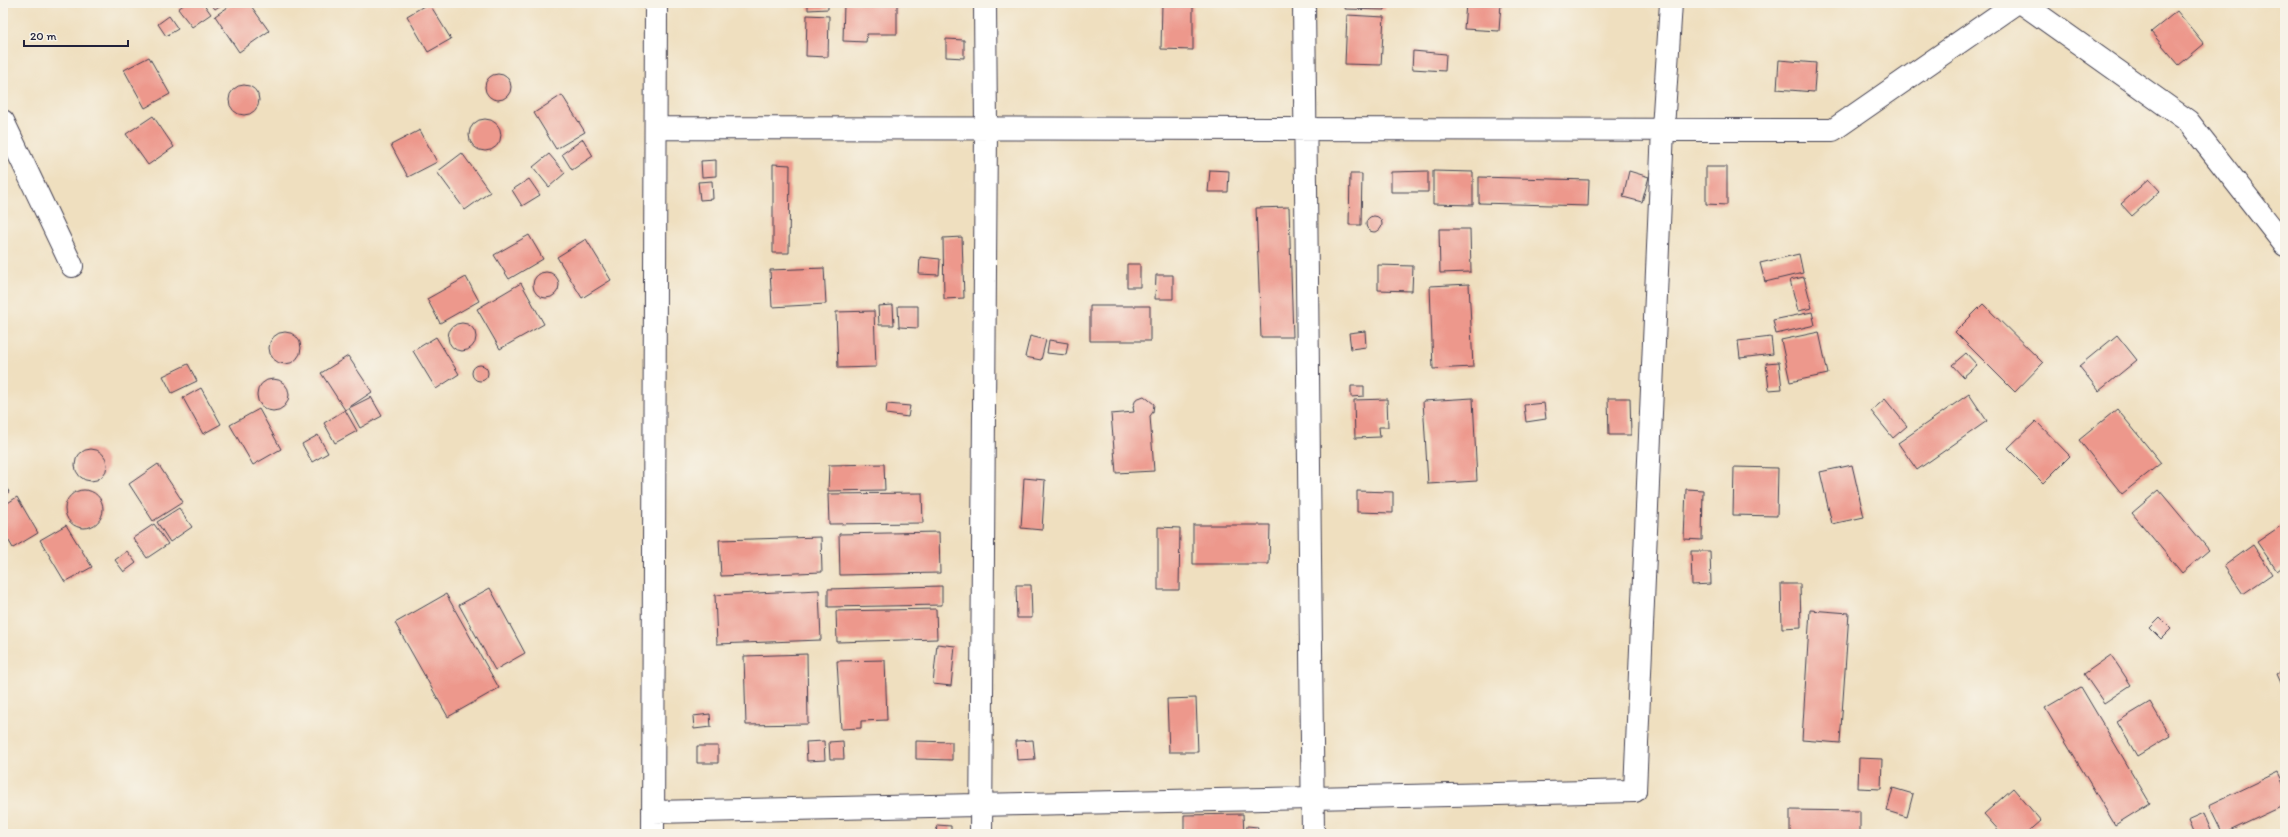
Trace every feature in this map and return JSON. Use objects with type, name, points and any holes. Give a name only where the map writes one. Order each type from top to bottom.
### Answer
[{"type":"street","points":[[653,834],[656,3]]},
{"type":"street","points":[[980,834],[986,128],[985,3]]},
{"type":"street","points":[[1304,3],[1313,834]]},
{"type":"street","points":[[653,812],[1635,791],[1663,129],[1671,3]]},
{"type":"street","points":[[656,128],[1833,130],[2016,3]]},
{"type":"street","points":[[2022,3],[2188,121],[2285,244]]},
{"type":"street","points":[[3,121],[72,266]]},
{"type":"building","points":[[186,3],[203,3],[211,14],[192,27],[178,9]]},
{"type":"building","points":[[210,3],[224,3],[215,9]]},
{"type":"building","points":[[234,3],[249,3],[269,31],[239,52],[215,16]]},
{"type":"building","points":[[429,3],[451,39],[428,52],[407,16]]},
{"type":"building","points":[[808,3],[828,3],[828,9],[808,10]]},
{"type":"building","points":[[844,3],[897,3],[897,34],[867,34],[866,42],[843,41]]},
{"type":"building","points":[[1162,3],[1193,3],[1193,50],[1161,49]]},
{"type":"building","points":[[1346,3],[1385,3],[1385,10],[1345,9]]},
{"type":"building","points":[[1466,3],[1501,3],[1499,31],[1464,29]]},
{"type":"building","points":[[2177,11],[2204,44],[2179,65],[2151,32]]},
{"type":"building","points":[[807,15],[829,16],[828,57],[806,56]]},
{"type":"building","points":[[1347,15],[1384,17],[1381,65],[1345,64]]},
{"type":"building","points":[[169,16],[178,29],[166,36],[158,24]]},
{"type":"building","points":[[946,39],[964,40],[964,58],[946,57]]},
{"type":"building","points":[[1413,51],[1446,54],[1445,71],[1412,69]]},
{"type":"building","points":[[149,57],[170,94],[145,108],[124,70]]},
{"type":"building","points":[[1779,60],[1816,63],[1814,92],[1777,89]]},
{"type":"building","points":[[498,74],[507,78],[511,87],[507,96],[498,100],[489,96],[485,87],[489,78]]},
{"type":"building","points":[[244,85],[250,86],[258,94],[258,106],[250,114],[244,115],[238,114],[230,106],[229,100],[230,94],[238,86]]},
{"type":"building","points":[[562,95],[585,132],[556,149],[534,113]]},
{"type":"building","points":[[153,116],[174,147],[148,165],[126,134]]},
{"type":"building","points":[[482,119],[488,119],[498,126],[501,135],[500,141],[494,148],[488,151],[482,151],[472,144],[469,138],[469,132],[476,122]]},
{"type":"building","points":[[420,130],[437,162],[408,177],[391,145]]},
{"type":"building","points":[[583,139],[593,156],[572,170],[562,154]]},
{"type":"building","points":[[462,153],[490,192],[465,210],[437,172]]},
{"type":"building","points":[[549,154],[565,173],[549,187],[533,167]]},
{"type":"building","points":[[716,160],[716,176],[702,177],[701,161]]},
{"type":"building","points":[[773,164],[790,165],[789,253],[773,253]]},
{"type":"building","points":[[1706,167],[1727,167],[1727,205],[1706,204]]},
{"type":"building","points":[[1210,170],[1229,171],[1228,192],[1208,192]]},
{"type":"building","points":[[1428,171],[1428,192],[1391,192],[1391,172]]},
{"type":"building","points":[[1433,171],[1473,172],[1473,205],[1433,204]]},
{"type":"building","points":[[1629,171],[1649,177],[1642,202],[1623,197]]},
{"type":"building","points":[[1350,174],[1362,174],[1361,225],[1349,225]]},
{"type":"building","points":[[1479,177],[1589,180],[1588,206],[1479,203]]},
{"type":"building","points":[[529,179],[540,195],[522,206],[512,190]]},
{"type":"building","points":[[2149,179],[2160,191],[2132,216],[2121,204]]},
{"type":"building","points":[[712,181],[713,199],[700,200],[698,182]]},
{"type":"building","points":[[1289,207],[1293,337],[1261,337],[1256,208]]},
{"type":"building","points":[[1374,216],[1380,218],[1382,224],[1380,230],[1374,232],[1368,230],[1366,224],[1368,218]]},
{"type":"building","points":[[1439,229],[1470,229],[1471,272],[1440,273]]},
{"type":"building","points":[[529,235],[543,259],[509,279],[494,255]]},
{"type":"building","points":[[962,237],[964,298],[944,299],[943,238]]},
{"type":"building","points":[[586,239],[611,280],[582,298],[557,257]]},
{"type":"building","points":[[1799,254],[1803,273],[1765,282],[1760,263]]},
{"type":"building","points":[[920,257],[940,259],[939,275],[919,274]]},
{"type":"building","points":[[1127,264],[1140,264],[1140,287],[1127,287]]},
{"type":"building","points":[[1378,265],[1413,266],[1412,291],[1378,290]]},
{"type":"building","points":[[824,268],[826,304],[772,307],[770,270]]},
{"type":"building","points":[[546,272],[555,276],[559,285],[555,294],[546,298],[537,294],[533,285],[537,276]]},
{"type":"building","points":[[1156,275],[1173,275],[1173,299],[1155,299]]},
{"type":"building","points":[[466,277],[479,301],[440,323],[427,299]]},
{"type":"building","points":[[1804,277],[1812,308],[1798,311],[1790,280]]},
{"type":"building","points":[[521,283],[544,324],[500,349],[477,309]]},
{"type":"building","points":[[1469,284],[1473,367],[1433,369],[1430,286]]},
{"type":"building","points":[[1983,304],[2043,363],[2015,392],[1955,332]]},
{"type":"building","points":[[893,305],[894,325],[879,325],[878,306]]},
{"type":"building","points":[[898,306],[918,306],[918,328],[899,327]]},
{"type":"building","points":[[1090,306],[1150,306],[1150,341],[1090,341]]},
{"type":"building","points":[[874,311],[876,367],[838,368],[836,312]]},
{"type":"building","points":[[1812,312],[1815,325],[1776,334],[1773,320]]},
{"type":"building","points":[[462,323],[472,327],[476,337],[472,347],[462,351],[452,347],[448,337],[452,327]]},
{"type":"building","points":[[1365,331],[1366,347],[1351,349],[1349,333]]},
{"type":"building","points":[[285,332],[296,337],[301,348],[296,359],[285,364],[274,359],[269,348],[274,337]]},
{"type":"building","points":[[1819,332],[1828,374],[1790,382],[1781,340]]},
{"type":"building","points":[[2117,335],[2137,360],[2099,391],[2079,366]]},
{"type":"building","points":[[1030,336],[1046,340],[1041,360],[1025,357]]},
{"type":"building","points":[[436,337],[459,374],[436,389],[413,351]]},
{"type":"building","points":[[1771,337],[1773,354],[1740,358],[1738,341]]},
{"type":"building","points":[[1049,340],[1068,343],[1066,355],[1047,353]]},
{"type":"building","points":[[1966,353],[1977,365],[1963,377],[1952,365]]},
{"type":"building","points":[[348,356],[372,392],[345,410],[321,373]]},
{"type":"building","points":[[1779,362],[1782,389],[1769,390],[1766,363]]},
{"type":"building","points":[[188,364],[197,381],[172,393],[163,376]]},
{"type":"building","points":[[480,365],[487,370],[488,373],[483,380],[480,381],[473,376],[472,373],[477,366]]},
{"type":"building","points":[[270,379],[276,379],[286,386],[289,395],[288,401],[282,408],[276,411],[270,411],[260,404],[257,398],[257,392],[264,382]]},
{"type":"building","points":[[1351,386],[1364,386],[1364,396],[1351,397]]},
{"type":"building","points":[[201,388],[221,424],[203,434],[183,398]]},
{"type":"building","points":[[1969,394],[1987,421],[1917,470],[1898,443]]},
{"type":"building","points":[[1144,396],[1154,404],[1153,412],[1150,416],[1154,471],[1116,473],[1111,414],[1134,412],[1133,407],[1136,399]]},
{"type":"building","points":[[371,397],[382,416],[360,428],[349,408]]},
{"type":"building","points":[[1473,398],[1477,481],[1428,484],[1423,401]]},
{"type":"building","points":[[1608,398],[1630,398],[1631,435],[1609,435]]},
{"type":"building","points":[[1387,399],[1388,427],[1379,427],[1380,437],[1355,438],[1354,400]]},
{"type":"building","points":[[1885,399],[1907,426],[1893,438],[1871,411]]},
{"type":"building","points":[[1544,403],[1546,419],[1526,422],[1524,405]]},
{"type":"building","points":[[887,404],[910,406],[908,417],[886,414]]},
{"type":"building","points":[[259,409],[281,449],[253,465],[230,425]]},
{"type":"building","points":[[2117,409],[2161,463],[2122,494],[2079,440]]},
{"type":"building","points":[[345,410],[357,431],[335,443],[324,423]]},
{"type":"building","points":[[2036,421],[2070,456],[2043,483],[2008,448]]},
{"type":"building","points":[[318,435],[328,453],[312,462],[302,444]]},
{"type":"building","points":[[88,449],[94,449],[103,453],[107,465],[103,477],[94,481],[88,481],[79,477],[75,468],[75,462],[79,453]]},
{"type":"building","points":[[158,464],[183,502],[153,521],[129,484]]},
{"type":"building","points":[[884,464],[885,490],[828,491],[829,465]]},
{"type":"building","points":[[1852,465],[1864,517],[1832,524],[1820,472]]},
{"type":"building","points":[[1734,467],[1778,468],[1777,516],[1733,515]]},
{"type":"building","points":[[1024,478],[1045,480],[1042,530],[1021,528]]},
{"type":"building","points":[[3,482],[9,492],[3,495]]},
{"type":"building","points":[[1686,489],[1703,490],[1702,540],[1684,539]]},
{"type":"building","points":[[80,490],[88,490],[98,495],[102,502],[102,516],[98,523],[88,528],[80,528],[70,523],[68,520],[65,513],[65,505],[70,495],[73,493]]},
{"type":"building","points":[[2159,490],[2209,550],[2182,573],[2132,513]]},
{"type":"building","points":[[1357,491],[1393,492],[1393,513],[1357,512]]},
{"type":"building","points":[[922,493],[923,523],[829,524],[828,494]]},
{"type":"building","points":[[17,497],[38,533],[13,548],[3,531],[3,506]]},
{"type":"building","points":[[179,508],[192,527],[170,542],[157,522]]},
{"type":"building","points":[[2285,523],[2285,565],[2277,571],[2257,542]]},
{"type":"building","points":[[154,524],[168,544],[147,558],[133,538]]},
{"type":"building","points":[[66,525],[92,567],[65,582],[40,540]]},
{"type":"building","points":[[1193,525],[1270,525],[1269,564],[1193,564]]},
{"type":"building","points":[[1158,527],[1180,528],[1179,590],[1158,590]]},
{"type":"building","points":[[939,532],[940,573],[840,575],[839,534]]},
{"type":"building","points":[[821,537],[822,572],[721,576],[719,540]]},
{"type":"building","points":[[2253,545],[2272,574],[2243,594],[2224,566]]},
{"type":"building","points":[[127,551],[136,563],[124,572],[115,560]]},
{"type":"building","points":[[1691,551],[1710,551],[1711,584],[1692,585]]},
{"type":"building","points":[[1781,584],[1800,584],[1801,627],[1782,628]]},
{"type":"building","points":[[1016,585],[1031,585],[1032,618],[1017,618]]},
{"type":"building","points":[[942,586],[942,605],[828,607],[828,589]]},
{"type":"building","points":[[490,588],[525,653],[495,670],[459,605]]},
{"type":"building","points":[[819,590],[821,640],[717,644],[715,595]]},
{"type":"building","points":[[446,594],[499,688],[448,717],[395,623]]},
{"type":"building","points":[[936,609],[937,639],[837,642],[836,611]]},
{"type":"building","points":[[1810,610],[1849,613],[1840,743],[1802,740]]},
{"type":"building","points":[[2160,618],[2171,629],[2161,639],[2150,628]]},
{"type":"building","points":[[937,644],[955,646],[951,686],[933,684]]},
{"type":"building","points":[[807,654],[808,724],[746,725],[744,656]]},
{"type":"building","points":[[2111,655],[2131,685],[2104,703],[2084,674]]},
{"type":"building","points":[[885,660],[887,720],[861,721],[861,728],[841,729],[837,661]]},
{"type":"building","points":[[2285,670],[2285,692],[2277,674]]},
{"type":"building","points":[[2081,687],[2150,803],[2115,825],[2045,708]]},
{"type":"building","points":[[1196,698],[1198,752],[1169,752],[1167,699]]},
{"type":"building","points":[[2150,702],[2170,736],[2137,756],[2117,722]]},
{"type":"building","points":[[710,714],[711,727],[694,729],[693,716]]},
{"type":"building","points":[[1033,740],[1035,759],[1017,760],[1016,741]]},
{"type":"building","points":[[824,741],[825,760],[807,761],[806,742]]},
{"type":"building","points":[[843,741],[844,759],[830,759],[829,742]]},
{"type":"building","points":[[916,741],[952,742],[952,760],[916,759]]},
{"type":"building","points":[[697,746],[718,746],[718,763],[697,763]]},
{"type":"building","points":[[1859,758],[1882,759],[1881,789],[1858,788]]},
{"type":"building","points":[[2278,772],[2285,787],[2285,805],[2223,834],[2209,805]]},
{"type":"building","points":[[1893,788],[1913,794],[1907,817],[1887,811]]},
{"type":"building","points":[[2013,788],[2041,821],[2026,834],[2002,834],[1984,814]]},
{"type":"building","points":[[1790,810],[1860,811],[1860,834],[1790,834]]},
{"type":"building","points":[[2204,813],[2213,834],[2194,834],[2188,820]]},
{"type":"building","points":[[1243,814],[1244,834],[1184,834],[1184,815]]},
{"type":"building","points":[[937,825],[951,826],[951,834],[936,834]]},
{"type":"building","points":[[1247,826],[1258,827],[1257,834],[1246,834]]}]
